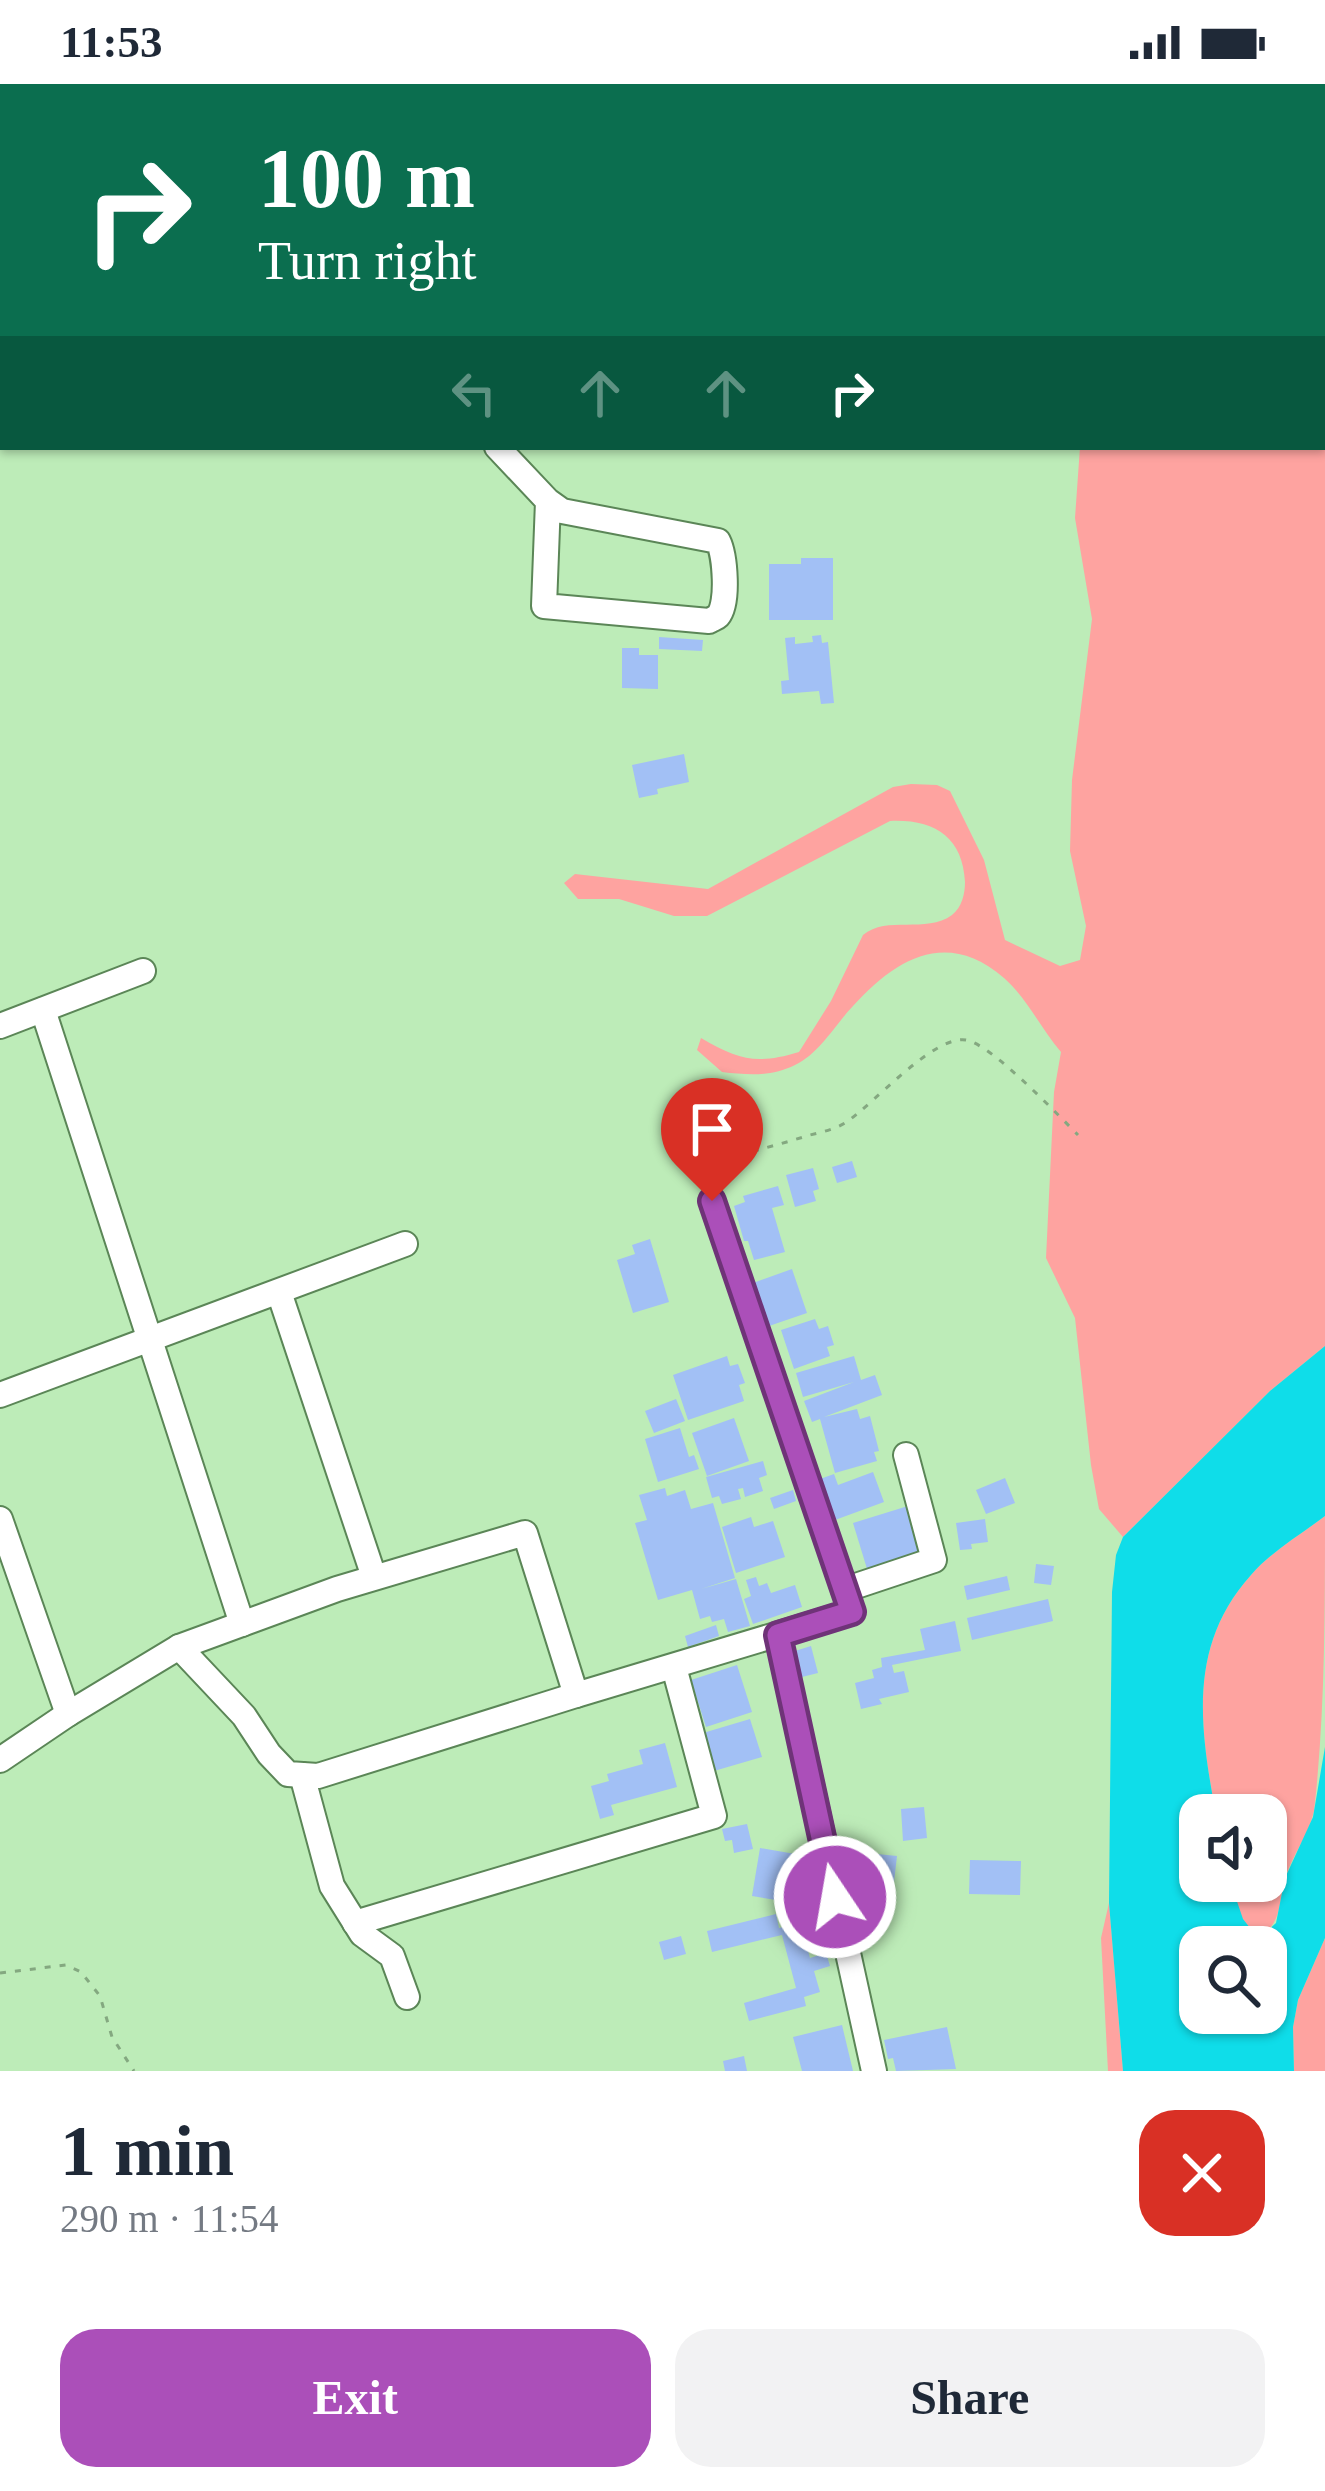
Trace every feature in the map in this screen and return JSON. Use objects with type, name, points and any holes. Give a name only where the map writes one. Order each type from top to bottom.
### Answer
[{"type":"street","points":[[499,450],[562,511],[718,541],[724,553],[724,603],[718,616],[709,621],[544,607],[548,501]]},
{"type":"street","points":[[0,1026],[143,971]]},
{"type":"street","points":[[43,1010],[242,1624]]},
{"type":"street","points":[[178,1647],[244,1716],[288,1774],[318,1776],[852,1612],[712,1201]]},
{"type":"street","points":[[0,1395],[405,1244]]},
{"type":"street","points":[[280,1292],[374,1577]]},
{"type":"street","points":[[844,1590],[934,1560],[905,1455]]},
{"type":"street","points":[[0,1519],[68,1714]]},
{"type":"street","points":[[0,1760],[178,1647],[374,1577],[525,1533],[576,1695]]},
{"type":"street","points":[[778,1635],[874,2071]]},
{"type":"street","points":[[355,1923],[714,1816],[674,1667]]},
{"type":"street","points":[[302,1775],[332,1886],[362,1934],[392,1956],[407,1997]]},
{"type":"path","points":[[712,1201],[709,1181],[714,1163],[838,1126],[952,1041],[967,1040],[996,1058],[1078,1135]]},
{"type":"path","points":[[0,1973],[66,1965],[81,1972],[100,1996],[112,2037],[134,2071]]},
{"type":"shaded area","points":[[1080,450],[1325,450],[1325,1346],[1270,1391],[1123,1537],[1099,1509],[1075,1318],[1046,1258],[1054,1092],[1061,1052],[1012,986],[983,963],[963,955],[924,955],[887,974],[812,1054],[786,1069],[759,1074],[722,1072],[697,1050],[701,1038],[748,1058],[799,1052],[863,935],[883,926],[942,920],[958,908],[965,882],[952,842],[920,823],[890,821],[707,916],[674,916],[619,899],[578,899],[564,883],[575,874],[708,889],[893,787],[937,785],[950,791],[984,860],[1005,940],[1060,966],[1080,960],[1086,926],[1070,851],[1072,780],[1092,619],[1075,518]]},
{"type":"shaded area","points":[[1325,1516],[1322,1702],[1314,1811],[1287,1874],[1287,1794],[1213,1794],[1203,1720],[1208,1659],[1216,1630],[1230,1602],[1277,1551]]},
{"type":"shaded area","points":[[1280,1902],[1271,1926],[1249,1926],[1236,1905]]},
{"type":"shaded area","points":[[1109,1903],[1123,2071],[1108,2071],[1101,1938]]},
{"type":"shaded area","points":[[1325,1938],[1325,2071],[1294,2071],[1298,2000]]},
{"type":"water","points":[[1325,1346],[1325,1516],[1259,1566],[1230,1602],[1216,1630],[1204,1689],[1213,1794],[1179,1794],[1179,1902],[1237,1902],[1248,1926],[1179,1926],[1179,2034],[1287,2034],[1287,1926],[1273,1926],[1280,1902],[1287,1902],[1287,1874],[1313,1817],[1325,1747],[1325,1938],[1298,2000],[1294,2071],[1123,2071],[1109,1903],[1112,1592],[1123,1537],[1270,1391]]},
{"type":"building","points":[[801,558],[833,558],[833,620],[769,620],[769,564],[801,564]]},
{"type":"building","points":[[821,635],[822,643],[828,642],[834,703],[821,704],[819,691],[782,694],[781,681],[789,680],[785,638],[795,637],[795,644],[813,642],[812,636]]},
{"type":"building","points":[[659,637],[703,640],[702,651],[659,649]]},
{"type":"building","points":[[622,648],[639,648],[639,655],[658,655],[658,689],[622,688]]},
{"type":"building","points":[[684,754],[689,782],[639,798],[632,765]]},
{"type":"building","points":[[852,1161],[857,1177],[837,1183],[832,1167]]},
{"type":"building","points":[[813,1168],[819,1189],[813,1191],[816,1201],[795,1207],[786,1175]]},
{"type":"building","points":[[778,1186],[784,1205],[772,1208],[785,1252],[754,1260],[734,1206],[745,1202],[743,1196]]},
{"type":"building","points":[[650,1239],[669,1302],[633,1313],[617,1260],[635,1254],[632,1245]]},
{"type":"building","points":[[792,1269],[807,1313],[769,1326],[753,1283]]},
{"type":"building","points":[[815,1319],[819,1329],[828,1326],[834,1345],[827,1347],[830,1356],[794,1369],[781,1330]]},
{"type":"building","points":[[727,1356],[730,1366],[738,1364],[745,1383],[739,1385],[744,1401],[688,1420],[673,1375]]},
{"type":"building","points":[[854,1356],[861,1380],[875,1375],[882,1395],[824,1417],[857,1409],[860,1419],[870,1416],[879,1451],[874,1452],[877,1461],[835,1473],[820,1419],[812,1422],[804,1401],[854,1382],[803,1397],[796,1373]]},
{"type":"building","points":[[676,1399],[685,1421],[654,1433],[645,1411]]},
{"type":"building","points":[[734,1418],[749,1461],[707,1476],[692,1433]]},
{"type":"building","points":[[680,1428],[689,1457],[694,1455],[699,1469],[658,1482],[645,1439]]},
{"type":"building","points":[[763,1461],[767,1475],[759,1478],[763,1491],[745,1497],[743,1488],[738,1489],[741,1499],[722,1504],[719,1496],[712,1498],[706,1477]]},
{"type":"building","points":[[873,1472],[884,1502],[835,1520],[820,1479],[834,1474],[838,1485]]},
{"type":"building","points":[[1005,1478],[1015,1503],[986,1514],[976,1490]]},
{"type":"building","points":[[665,1488],[667,1496],[685,1490],[691,1509],[713,1503],[735,1578],[701,1589],[736,1579],[750,1626],[728,1632],[724,1619],[700,1619],[692,1590],[658,1600],[635,1523],[647,1520],[639,1495]]},
{"type":"building","points":[[793,1490],[796,1501],[774,1509],[770,1498]]},
{"type":"building","points":[[908,1506],[923,1555],[868,1572],[853,1523]]},
{"type":"building","points":[[751,1517],[754,1527],[773,1521],[785,1557],[736,1573],[722,1527]]},
{"type":"building","points":[[985,1519],[988,1542],[960,1550],[956,1523]]},
{"type":"building","points":[[1036,1564],[1054,1566],[1051,1585],[1034,1583]]},
{"type":"building","points":[[1007,1576],[1010,1590],[967,1600],[964,1586]]},
{"type":"building","points":[[756,1577],[759,1586],[767,1583],[771,1593],[795,1585],[802,1607],[753,1624],[744,1599],[751,1596],[746,1580]]},
{"type":"building","points":[[1048,1599],[1053,1621],[972,1640],[967,1618]]},
{"type":"building","points":[[955,1621],[961,1651],[892,1665],[894,1673],[904,1671],[909,1692],[861,1709],[855,1683],[874,1678],[872,1670],[882,1667],[881,1658],[925,1650],[920,1629]]},
{"type":"building","points":[[716,1625],[719,1636],[688,1647],[685,1636]]},
{"type":"building","points":[[811,1646],[818,1673],[802,1677],[795,1651]]},
{"type":"building","points":[[737,1665],[752,1712],[706,1727],[691,1680]]},
{"type":"building","points":[[750,1719],[762,1757],[714,1771],[703,1733]]},
{"type":"building","points":[[665,1743],[677,1787],[611,1805],[614,1815],[600,1819],[591,1786],[609,1781],[607,1774],[643,1764],[639,1750]]},
{"type":"building","points":[[924,1807],[927,1838],[903,1841],[901,1809]]},
{"type":"building","points":[[747,1824],[753,1849],[734,1853],[732,1840],[725,1841],[722,1829]]},
{"type":"building","points":[[760,1848],[795,1854],[793,1871],[801,1867],[798,1854],[811,1852],[821,1899],[788,1902],[752,1896]]},
{"type":"building","points":[[867,1853],[897,1856],[894,1882],[865,1880]]},
{"type":"building","points":[[970,1860],[1021,1861],[1020,1895],[969,1894]]},
{"type":"building","points":[[776,1914],[779,1928],[800,1923],[810,1958],[826,1953],[830,1966],[814,1971],[820,1992],[804,1997],[806,2006],[749,2021],[744,2003],[796,1988],[782,1935],[712,1952],[707,1931]]},
{"type":"building","points":[[681,1936],[686,1954],[664,1960],[659,1942]]},
{"type":"building","points":[[842,2025],[853,2071],[802,2071],[793,2037]]},
{"type":"building","points":[[947,2027],[956,2069],[896,2071],[884,2040]]},
{"type":"building","points":[[744,2056],[747,2071],[725,2071],[723,2061]]},
{"type":"route","points":[[712,1201],[852,1612],[778,1635],[835,1897]]}]
